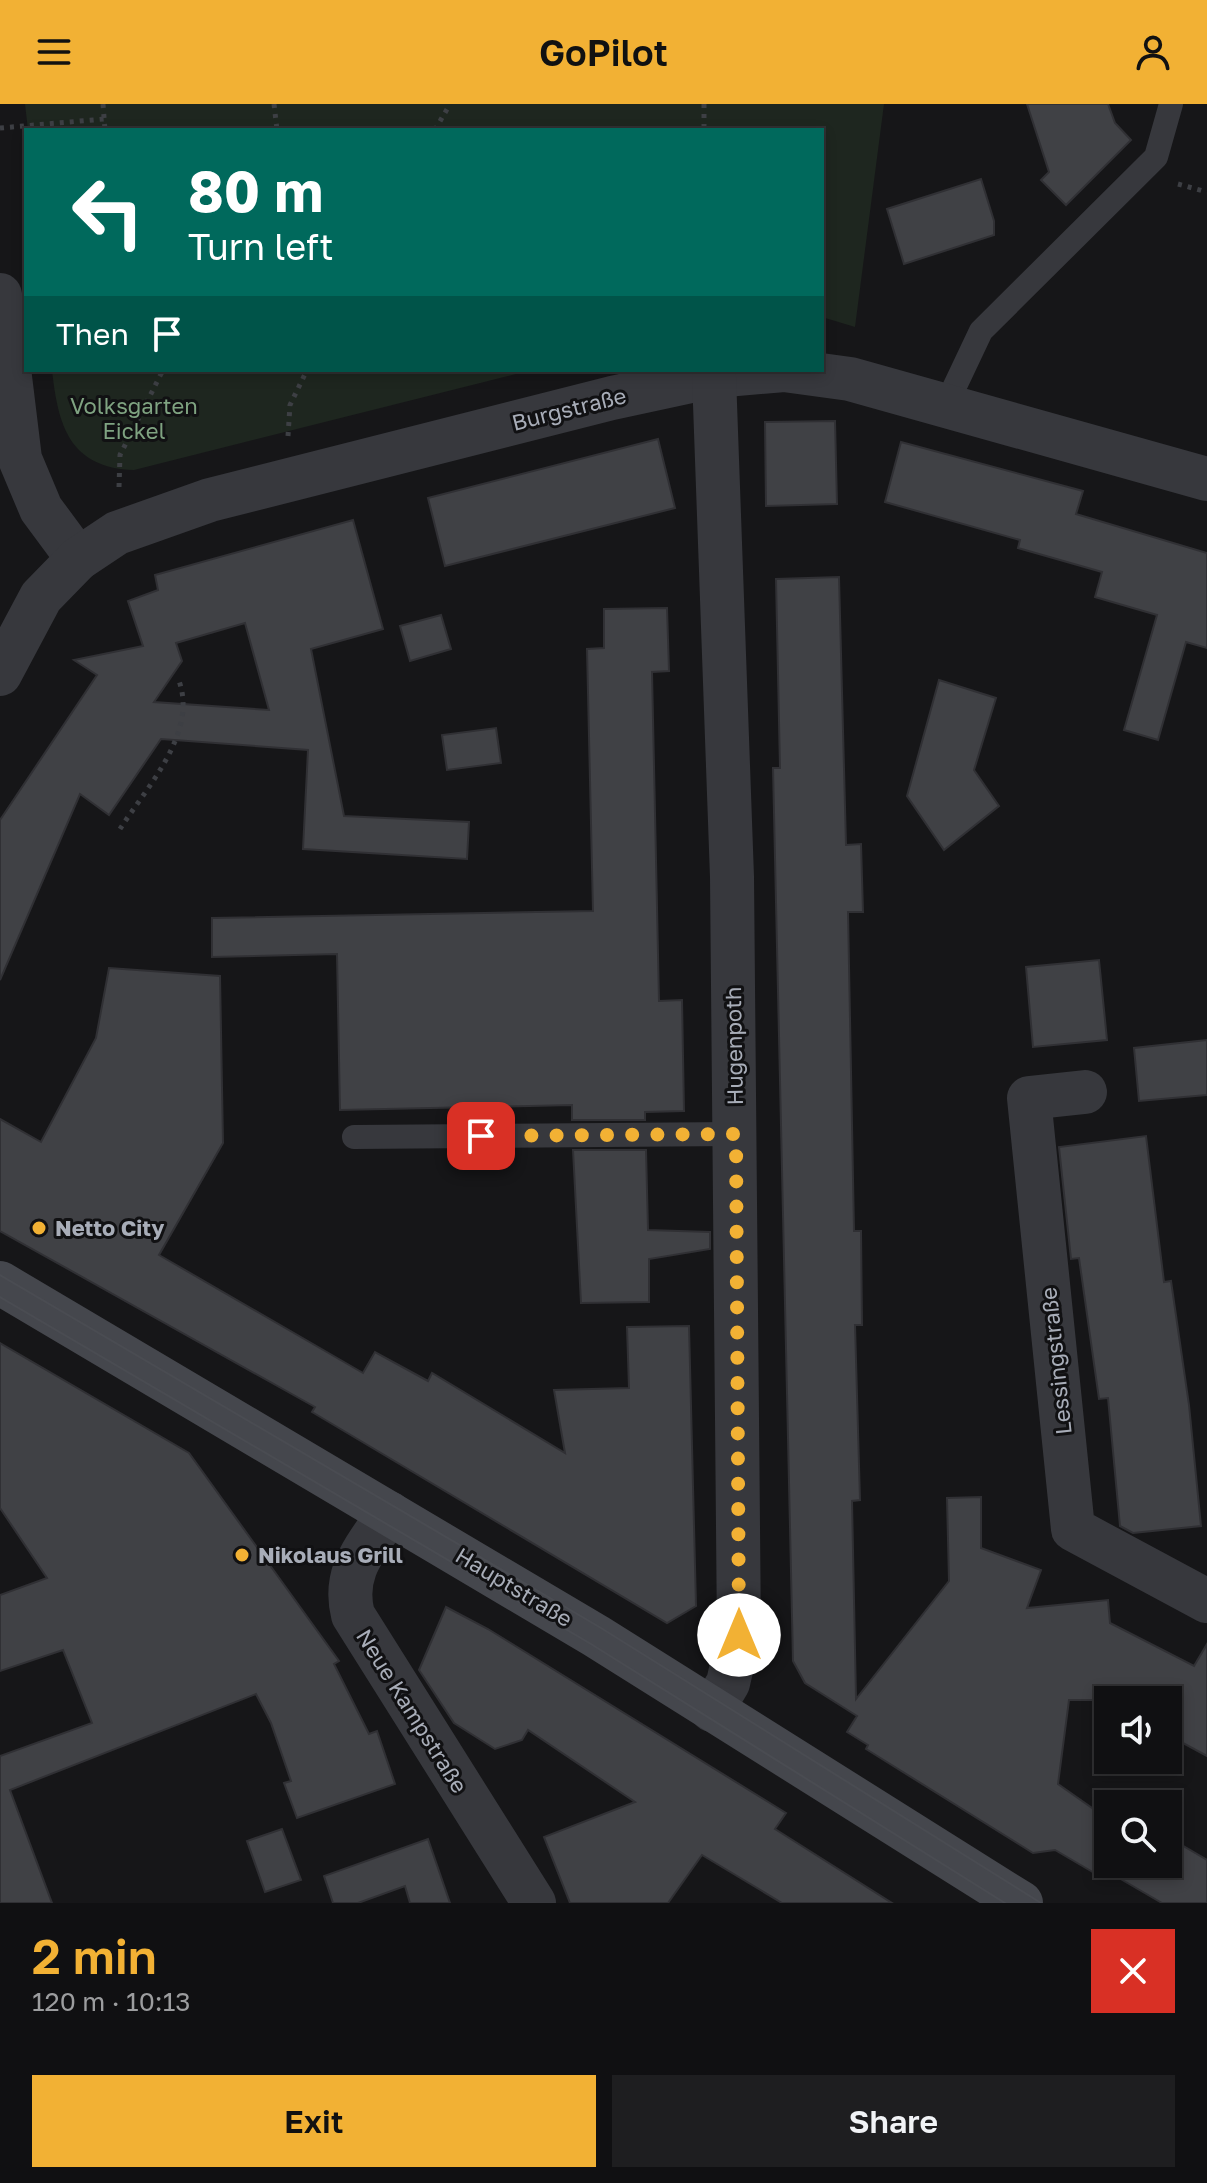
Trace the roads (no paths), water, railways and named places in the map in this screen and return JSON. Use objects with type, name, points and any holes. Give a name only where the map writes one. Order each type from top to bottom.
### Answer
[{"type":"street","points":[[0,295],[20,459],[41,509],[78,559]]},
{"type":"street","name":"Burgstraße","points":[[0,674],[41,597],[78,559],[117,533],[210,500],[612,398],[714,376],[798,372],[850,379],[1207,479]]},
{"type":"street","name":"Hugenpoth","points":[[712,1710],[728,1683],[739,1635],[731,861],[714,376]]},
{"type":"street","name":"Lessingstraße","points":[[1085,1092],[1029,1098],[1073,1529],[1207,1601]]},
{"type":"street","name":"Hauptstraße","points":[[0,1283],[596,1636],[1021,1903]]},
{"type":"street","name":"Neue Kampstraße","points":[[389,1513],[352,1571],[348,1587],[353,1615],[534,1903]]},
{"type":"lane","points":[[946,405],[981,331],[1156,157],[1171,104]]},
{"type":"lane","points":[[354,1137],[736,1134]]},
{"type":"tram line","points":[[0,1275],[601,1628],[1041,1903]]},
{"type":"tram line","points":[[0,1297],[591,1644],[1005,1903]]},
{"type":"place","name":"Netto City","points":[[39,1228]]},
{"type":"place","name":"Nikolaus Grill","points":[[242,1555]]},
{"type":"park label","name":"Volksgarten Eickel","points":[[134,418]]}]
